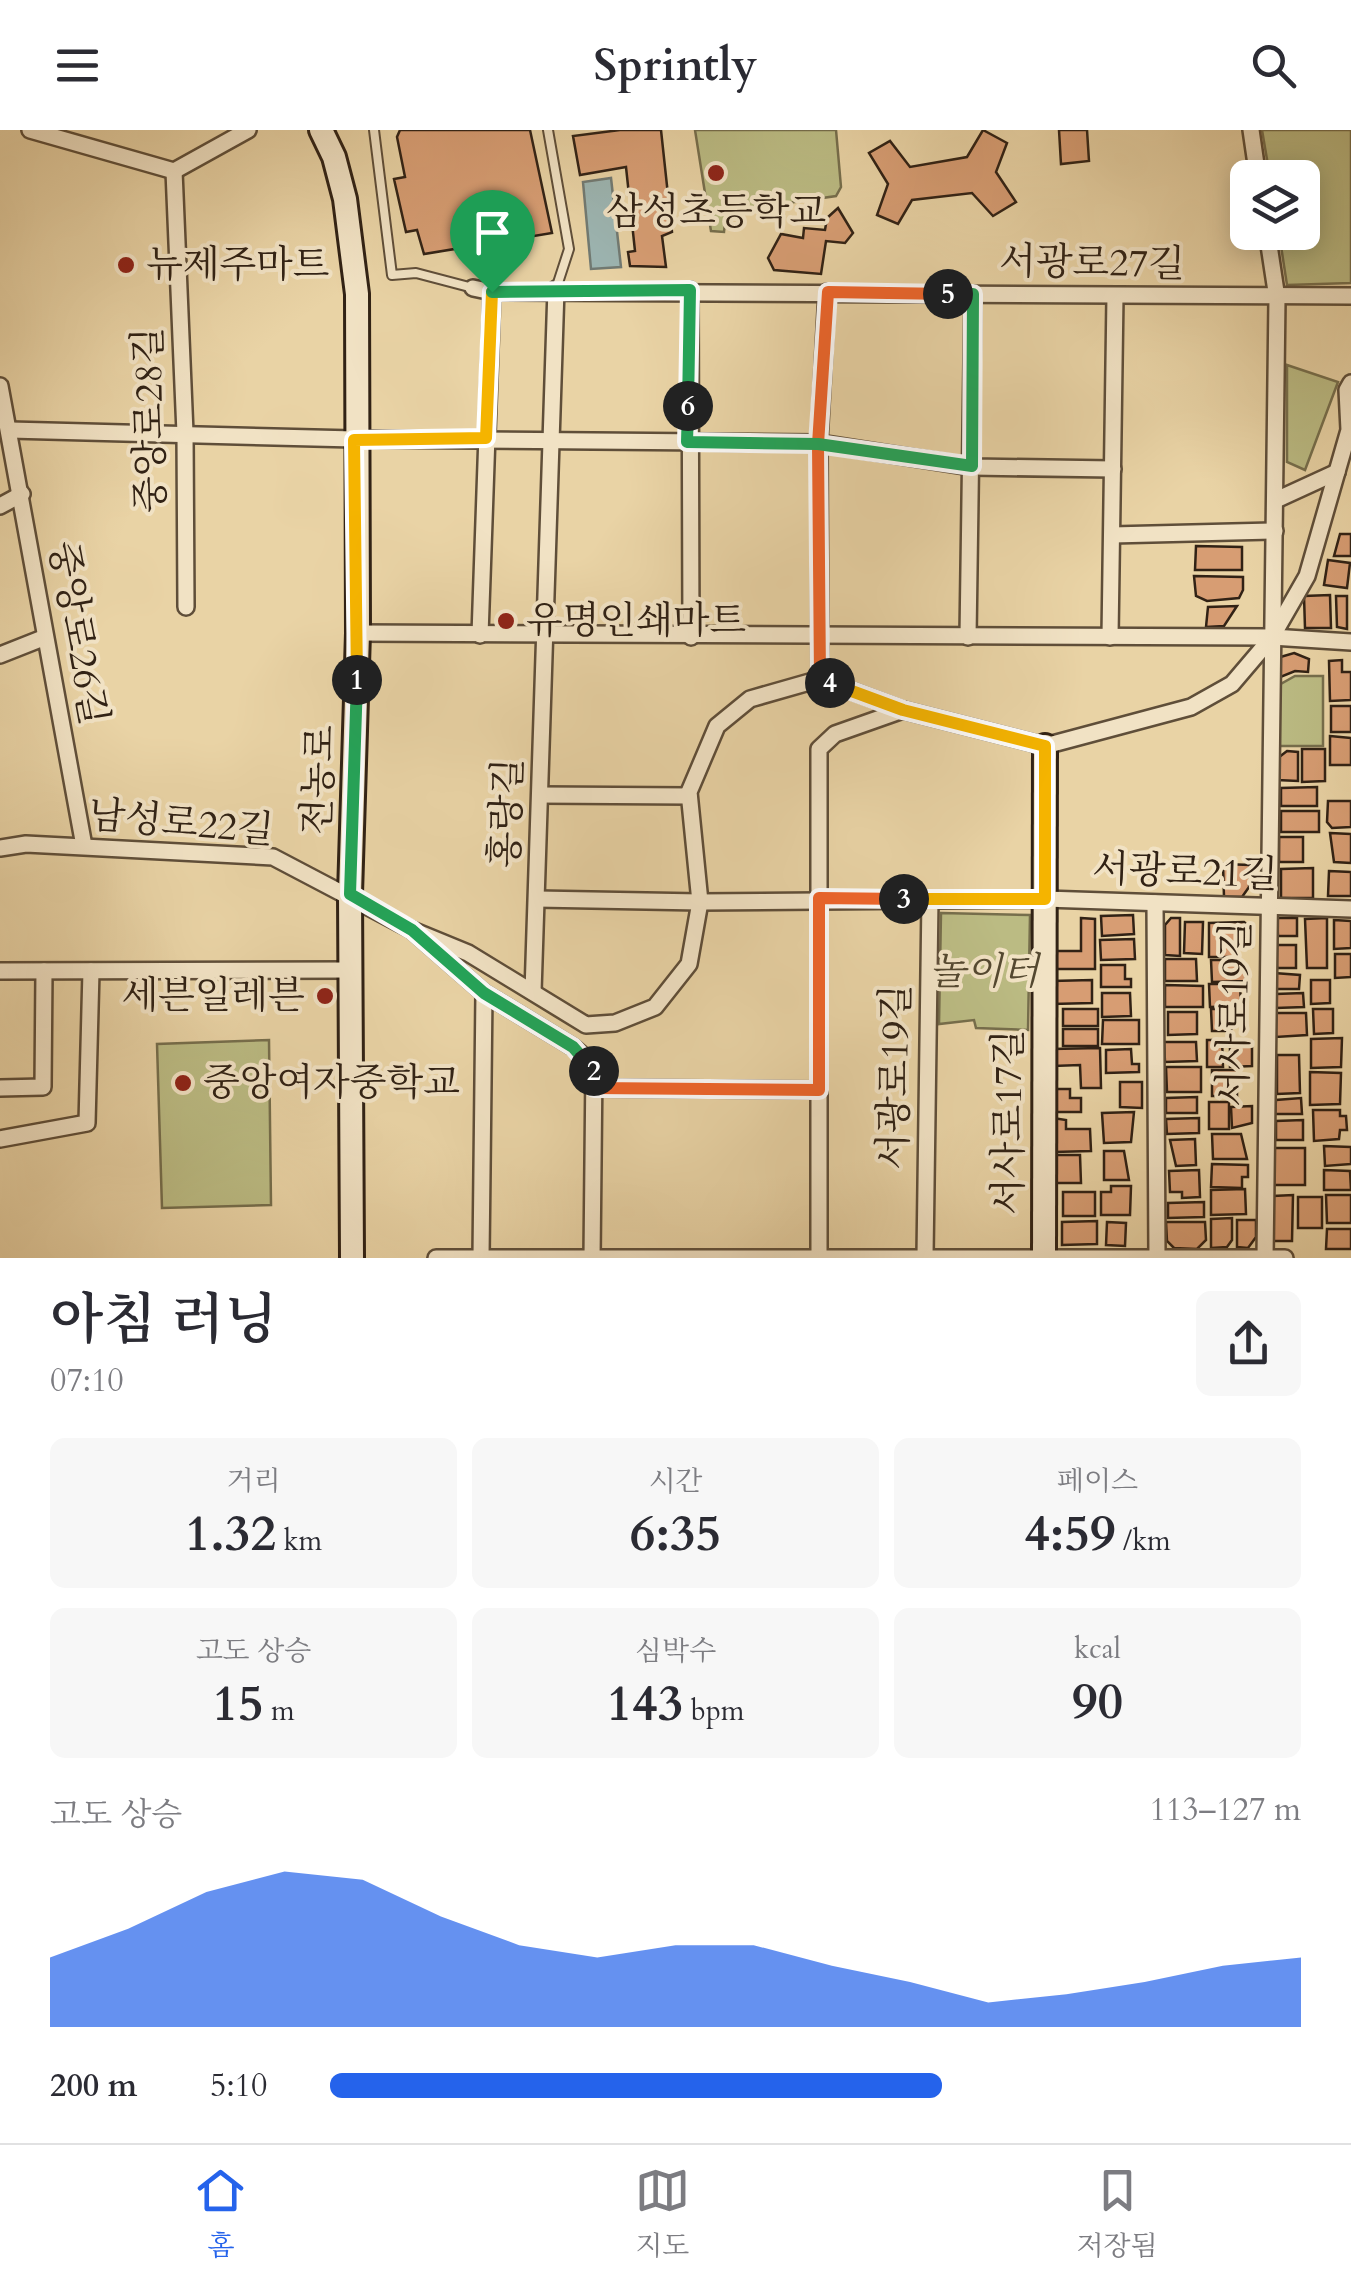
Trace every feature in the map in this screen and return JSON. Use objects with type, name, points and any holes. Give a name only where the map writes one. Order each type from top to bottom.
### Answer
[{"type":"street","points":[[30,130],[174,172],[248,130]]},
{"type":"street","name":"전농로","points":[[321,130],[334,156],[345,199],[357,294],[354,440],[358,633],[350,894],[352,1258]]},
{"type":"street","points":[[1251,130],[1255,160]]},
{"type":"street","name":"중앙로28길","points":[[174,172],[185,433],[186,606]]},
{"type":"street","name":"서사로19길","points":[[1265,1257],[1277,298],[1270,250]]},
{"type":"street","name":"서광로27길","points":[[473,288],[492,292],[556,289],[1351,296]]},
{"type":"street","name":"홍랑길","points":[[533,992],[556,289]]},
{"type":"street","points":[[690,290],[687,442],[691,636]]},
{"type":"street","points":[[480,635],[492,292]]},
{"type":"street","points":[[820,679],[818,444],[828,292]]},
{"type":"street","points":[[968,637],[973,294]]},
{"type":"street","points":[[1110,637],[1115,296]]},
{"type":"street","points":[[412,930],[468,953],[586,1025],[615,1023],[655,1007],[689,964],[700,902],[689,796],[717,726],[750,699],[820,679],[903,710],[1045,746],[1191,707],[1232,684],[1272,636],[1307,576],[1350,430],[1346,390],[1351,384]]},
{"type":"street","name":"중앙로26길","points":[[0,386],[84,846]]},
{"type":"street","points":[[10,430],[354,440],[486,438],[818,444],[972,466],[1113,469]]},
{"type":"street","points":[[1276,500],[1337,472]]},
{"type":"street","points":[[0,506],[22,494]]},
{"type":"street","points":[[1112,535],[1275,531]]},
{"type":"street","points":[[358,633],[1272,636],[1351,642]]},
{"type":"street","points":[[0,655],[43,638]]},
{"type":"street","points":[[819,1257],[819,749],[836,734],[903,710]]},
{"type":"street","name":"서사로17길","points":[[1044,1257],[1045,746]]},
{"type":"street","points":[[540,795],[689,796]]},
{"type":"street","name":"남성로22길","points":[[0,848],[84,846],[273,857],[350,894],[412,930]]},
{"type":"street","name":"서광로21길","points":[[537,898],[700,902],[1045,899],[1351,909]]},
{"type":"street","name":"서광로19길","points":[[926,1256],[930,899]]},
{"type":"street","points":[[1155,903],[1157,1257]]},
{"type":"street","points":[[412,930],[484,993],[573,1047],[594,1066],[592,1257]]},
{"type":"street","points":[[0,1088],[44,1086],[44,970]]},
{"type":"street","points":[[0,971],[353,970]]},
{"type":"street","points":[[0,1139],[87,1123],[91,971]]},
{"type":"street","points":[[481,1257],[484,993]]},
{"type":"street","points":[[573,1047],[586,1025]]},
{"type":"street","points":[[594,1088],[819,1090]]},
{"type":"street","points":[[436,1258],[1286,1258]]},
{"type":"lane","points":[[374,130],[392,275],[416,273],[473,288]]},
{"type":"lane","points":[[548,130],[570,249],[556,289]]},
{"type":"green space","points":[[695,130],[836,130],[841,187],[836,196],[726,212],[724,232],[711,231]]},
{"type":"green space","points":[[1262,130],[1351,130],[1351,283],[1287,285],[1282,250],[1320,250],[1320,160],[1267,160]]},
{"type":"green space","points":[[1287,365],[1338,382],[1305,470],[1287,462]]},
{"type":"green space","points":[[1295,676],[1323,676],[1323,746],[1279,746],[1279,685]]},
{"type":"green space","name":"놀이터","points":[[941,913],[1030,915],[1028,1030],[976,1028],[974,1020],[939,1024]]},
{"type":"green space","points":[[269,1040],[271,1205],[162,1208],[157,1044]]},
{"type":"water","points":[[611,178],[621,267],[591,269],[583,182]]},
{"type":"building","points":[[400,130],[530,130],[552,233],[424,254],[417,230],[406,232],[394,179],[405,177],[397,137]]},
{"type":"building","name":"삼성초등학교","points":[[661,130],[672,232],[662,236],[666,267],[630,266],[628,252],[635,251],[626,167],[580,175],[573,136]]},
{"type":"building","points":[[983,130],[1007,143],[996,172],[1016,202],[993,216],[972,193],[912,200],[898,224],[877,215],[888,184],[869,153],[890,141],[910,167],[967,157]]},
{"type":"building","points":[[1059,130],[1087,130],[1089,161],[1061,164]]},
{"type":"building","points":[[838,208],[853,233],[845,243],[826,241],[821,274],[774,270],[768,258],[781,234],[803,238],[804,228],[825,230],[827,218]]},
{"type":"building","points":[[1340,534],[1351,534],[1351,556],[1334,556]]},
{"type":"building","points":[[1196,546],[1242,547],[1242,570],[1195,570]]},
{"type":"building","points":[[1328,560],[1350,563],[1347,588],[1324,585]]},
{"type":"building","points":[[1194,576],[1243,577],[1243,590],[1239,598],[1207,601],[1196,596]]},
{"type":"building","points":[[1330,595],[1331,628],[1305,628],[1304,596]]},
{"type":"building","points":[[1336,596],[1347,596],[1347,629],[1337,627]]},
{"type":"building","points":[[1237,606],[1224,626],[1206,627],[1208,607]]},
{"type":"building","points":[[1294,653],[1309,659],[1308,672],[1295,671],[1278,678],[1277,658]]},
{"type":"building","points":[[1342,660],[1342,672],[1351,672],[1351,700],[1330,701],[1329,661]]},
{"type":"building","points":[[1331,706],[1351,706],[1351,732],[1331,732]]},
{"type":"building","points":[[1330,736],[1351,738],[1351,765],[1330,765]]},
{"type":"building","points":[[1302,749],[1325,749],[1325,781],[1302,782]]},
{"type":"building","points":[[1287,751],[1298,752],[1298,781],[1277,780],[1278,758]]},
{"type":"building","points":[[1317,787],[1317,806],[1281,806],[1281,788]]},
{"type":"building","points":[[1328,801],[1351,801],[1351,827],[1332,828],[1327,822]]},
{"type":"building","points":[[1281,811],[1319,811],[1319,832],[1281,832]]},
{"type":"building","points":[[1330,833],[1351,834],[1351,863],[1334,862]]},
{"type":"building","points":[[1279,837],[1303,837],[1303,862],[1279,862]]},
{"type":"building","points":[[1223,864],[1250,865],[1249,887],[1242,897],[1224,897]]},
{"type":"building","points":[[1313,868],[1313,898],[1281,898],[1281,869]]},
{"type":"building","points":[[1329,871],[1351,872],[1351,896],[1328,896]]},
{"type":"building","points":[[1133,915],[1134,934],[1102,936],[1101,916]]},
{"type":"building","points":[[1081,918],[1095,919],[1095,969],[1055,969],[1055,951],[1081,951]]},
{"type":"building","points":[[1171,918],[1180,918],[1180,956],[1165,955],[1165,925]]},
{"type":"building","points":[[1277,918],[1297,918],[1297,936],[1278,936]]},
{"type":"building","points":[[1327,918],[1327,968],[1307,968],[1305,919]]},
{"type":"building","points":[[1334,920],[1351,921],[1351,948],[1334,949]]},
{"type":"building","points":[[1185,922],[1203,922],[1202,954],[1184,953]]},
{"type":"building","points":[[1244,922],[1251,928],[1252,947],[1236,948],[1236,957],[1209,957],[1209,923]]},
{"type":"building","points":[[1134,939],[1135,959],[1101,960],[1100,940]]},
{"type":"building","points":[[1275,945],[1296,945],[1296,968],[1277,968]]},
{"type":"building","points":[[1335,954],[1351,954],[1351,977],[1335,978]]},
{"type":"building","points":[[1165,959],[1196,959],[1197,981],[1165,981]]},
{"type":"building","points":[[1211,960],[1237,960],[1237,969],[1246,969],[1246,981],[1212,982]]},
{"type":"building","points":[[1101,965],[1125,965],[1125,979],[1131,979],[1131,987],[1101,987]]},
{"type":"building","points":[[1274,973],[1300,975],[1299,989],[1275,989]]},
{"type":"building","points":[[1092,980],[1092,1003],[1052,1004],[1052,981]]},
{"type":"building","points":[[1311,980],[1330,980],[1330,1003],[1311,1004]]},
{"type":"building","points":[[1209,984],[1240,984],[1241,1006],[1210,1007]]},
{"type":"building","points":[[1165,985],[1203,986],[1203,1007],[1165,1007]]},
{"type":"building","points":[[1102,993],[1130,993],[1131,1016],[1102,1017]]},
{"type":"building","points":[[1303,993],[1304,1007],[1276,1008],[1276,994]]},
{"type":"building","points":[[1063,1009],[1098,1009],[1098,1026],[1063,1026]]},
{"type":"building","points":[[1211,1009],[1235,1009],[1231,1031],[1212,1031]]},
{"type":"building","points":[[1313,1009],[1333,1009],[1333,1033],[1314,1034]]},
{"type":"building","points":[[1168,1012],[1197,1012],[1197,1034],[1168,1035]]},
{"type":"building","points":[[1275,1013],[1306,1013],[1307,1035],[1276,1037]]},
{"type":"building","points":[[1103,1020],[1139,1020],[1139,1044],[1102,1044]]},
{"type":"building","points":[[1063,1029],[1098,1029],[1098,1046],[1063,1046]]},
{"type":"building","points":[[1342,1038],[1341,1067],[1311,1068],[1311,1039]]},
{"type":"building","points":[[1207,1040],[1222,1040],[1223,1067],[1207,1067]]},
{"type":"building","points":[[1230,1041],[1252,1041],[1252,1066],[1230,1067]]},
{"type":"building","points":[[1164,1042],[1196,1042],[1197,1061],[1165,1062]]},
{"type":"building","points":[[1100,1048],[1101,1088],[1081,1088],[1080,1065],[1053,1066],[1052,1049]]},
{"type":"building","points":[[1131,1049],[1132,1064],[1139,1064],[1139,1072],[1106,1073],[1106,1050]]},
{"type":"building","points":[[1277,1055],[1299,1055],[1300,1093],[1277,1094]]},
{"type":"building","points":[[1166,1067],[1201,1067],[1201,1092],[1167,1092]]},
{"type":"building","points":[[1212,1070],[1237,1070],[1237,1096],[1212,1096]]},
{"type":"building","points":[[1310,1072],[1341,1073],[1340,1104],[1310,1105]]},
{"type":"building","points":[[1120,1082],[1142,1082],[1142,1108],[1120,1107]]},
{"type":"building","points":[[1053,1089],[1070,1089],[1070,1098],[1081,1098],[1081,1112],[1052,1112]]},
{"type":"building","points":[[1197,1097],[1197,1113],[1166,1113],[1166,1098]]},
{"type":"building","points":[[1301,1098],[1302,1114],[1275,1114],[1276,1100]]},
{"type":"building","points":[[1209,1102],[1229,1102],[1229,1129],[1209,1129]]},
{"type":"building","points":[[1252,1106],[1252,1123],[1232,1128],[1231,1107]]},
{"type":"building","points":[[1313,1110],[1340,1110],[1340,1116],[1346,1116],[1347,1130],[1340,1130],[1339,1139],[1314,1141]]},
{"type":"building","points":[[1134,1112],[1131,1142],[1104,1143],[1102,1113]]},
{"type":"building","points":[[1053,1118],[1066,1120],[1066,1129],[1090,1129],[1091,1151],[1054,1152]]},
{"type":"building","points":[[1199,1118],[1199,1133],[1167,1134],[1166,1119]]},
{"type":"building","points":[[1303,1120],[1303,1140],[1276,1140],[1276,1121]]},
{"type":"building","points":[[1212,1134],[1241,1134],[1247,1159],[1213,1159]]},
{"type":"building","points":[[1195,1139],[1196,1165],[1176,1166],[1170,1140]]},
{"type":"building","points":[[1324,1146],[1351,1147],[1351,1164],[1325,1166]]},
{"type":"building","points":[[1274,1148],[1305,1148],[1305,1185],[1273,1185]]},
{"type":"building","points":[[1104,1151],[1124,1151],[1129,1180],[1104,1180]]},
{"type":"building","points":[[1054,1155],[1080,1155],[1081,1183],[1055,1183]]},
{"type":"building","points":[[1212,1164],[1248,1165],[1248,1177],[1242,1177],[1242,1188],[1211,1187]]},
{"type":"building","points":[[1199,1170],[1200,1197],[1182,1198],[1182,1192],[1170,1192],[1169,1171]]},
{"type":"building","points":[[1324,1170],[1350,1171],[1351,1190],[1324,1190]]},
{"type":"building","points":[[1111,1186],[1131,1186],[1130,1215],[1101,1215],[1101,1192],[1111,1192]]},
{"type":"building","points":[[1245,1189],[1246,1214],[1211,1215],[1211,1190]]},
{"type":"building","points":[[1063,1192],[1095,1192],[1095,1216],[1063,1216]]},
{"type":"building","points":[[1293,1195],[1292,1241],[1273,1241],[1273,1196]]},
{"type":"building","points":[[1326,1195],[1351,1195],[1351,1223],[1327,1223]]},
{"type":"building","points":[[1298,1197],[1322,1197],[1322,1228],[1298,1228]]},
{"type":"building","points":[[1204,1202],[1204,1217],[1168,1218],[1168,1203]]},
{"type":"building","points":[[1232,1218],[1232,1240],[1227,1247],[1211,1248],[1211,1219]]},
{"type":"building","points":[[1237,1220],[1256,1220],[1256,1237],[1248,1248],[1237,1247]]},
{"type":"building","points":[[1097,1221],[1097,1244],[1062,1245],[1062,1222]]},
{"type":"building","points":[[1107,1222],[1126,1223],[1125,1246],[1106,1245]]},
{"type":"building","points":[[1166,1222],[1205,1222],[1206,1240],[1197,1249],[1174,1248],[1167,1241]]},
{"type":"building","points":[[1327,1229],[1351,1229],[1351,1249],[1326,1249]]},
{"type":"place","name":"삼성초등학교","points":[[716,173]]},
{"type":"place","name":"뉴제주마트","points":[[126,265]]},
{"type":"place","name":"유명인쇄마트","points":[[506,621]]},
{"type":"place","name":"세븐일레븐","points":[[325,996]]},
{"type":"place","name":"중앙여자중학교","points":[[183,1083]]},
{"type":"route","points":[[492,292],[486,438],[354,440],[358,633],[350,894],[412,930],[484,993],[573,1047],[594,1066],[594,1088],[819,1090],[819,898],[1045,899],[1045,746],[903,710],[820,679],[818,444],[828,292],[973,294],[972,466],[818,444],[687,442],[690,290],[492,292]]}]
